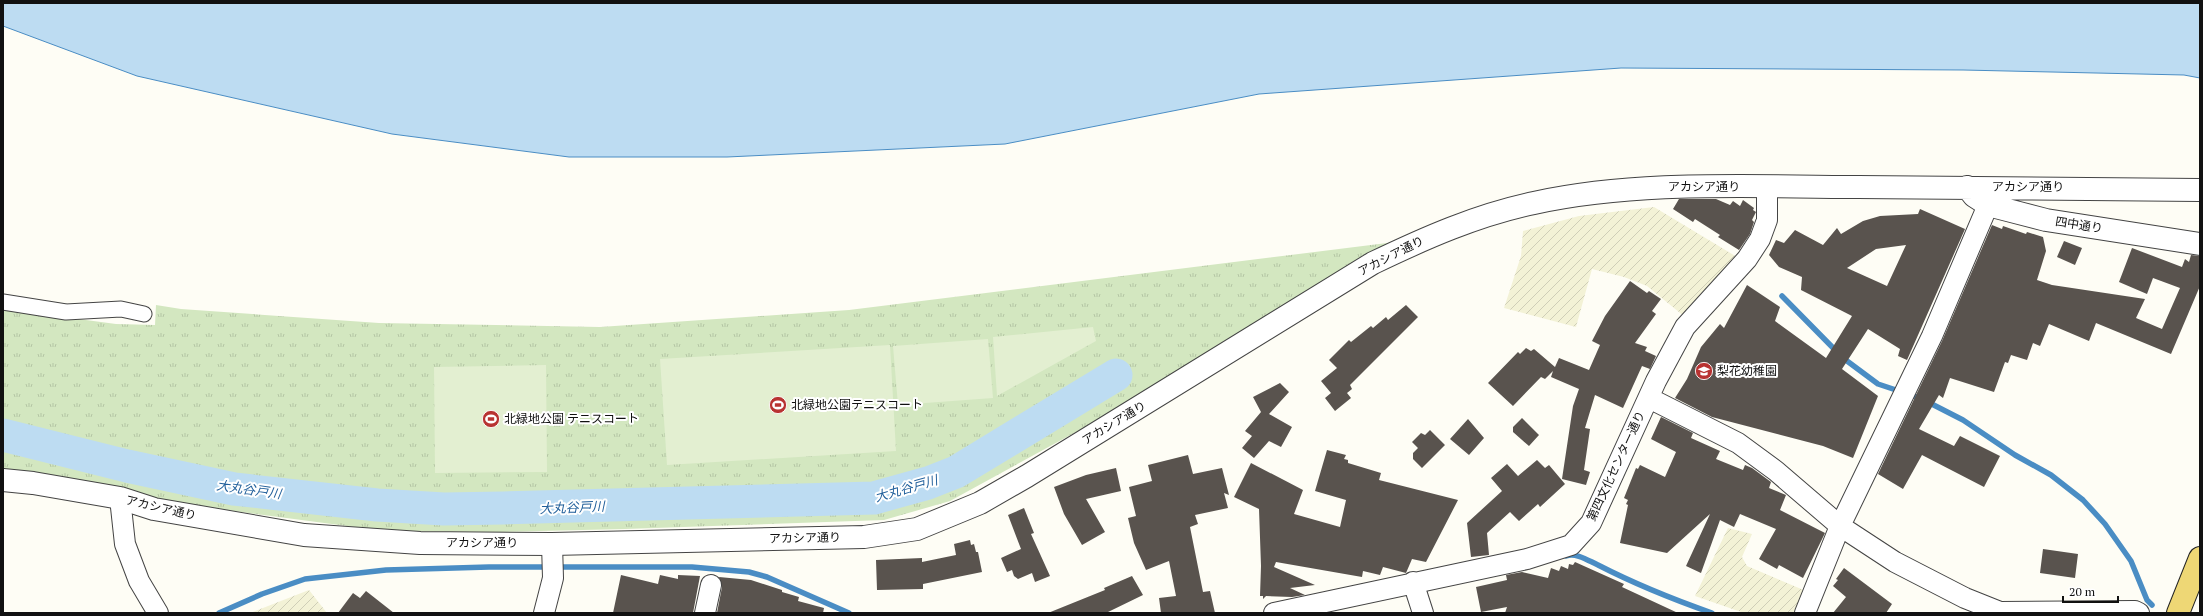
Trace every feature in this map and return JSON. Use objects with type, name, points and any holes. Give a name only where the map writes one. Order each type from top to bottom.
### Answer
[{"type":"main road","points":[[2178,613],[2200,558]]},
{"type":"street","name":"アカシア通り","points":[[3,480],[33,483],[120,498],[154,509],[304,535],[420,543],[552,550],[864,537],[917,529],[980,503],[1027,476],[1373,263],[1428,237],[1482,217],[1534,203],[1597,192],[1660,187],[1967,187],[2200,190]]},
{"type":"street","name":"第四文化センター通り","points":[[1274,613],[1413,582],[1527,559],[1572,545],[1591,523],[1649,398],[1685,327],[1747,259],[1760,239],[1767,220],[1767,187]]},
{"type":"street","name":"四中通り","points":[[1967,187],[1974,196],[1988,205],[2046,220],[2200,244]]},
{"type":"street","points":[[1806,613],[1840,526],[1932,336],[1988,205]]},
{"type":"street","points":[[3,302],[66,312],[121,309],[144,314]]},
{"type":"street","points":[[1649,398],[1738,443],[1776,471],[1840,526],[1895,562],[1965,598],[2000,612],[2135,611],[2139,613]]},
{"type":"street","points":[[120,498],[125,544],[139,581],[158,613]]},
{"type":"street","points":[[544,613],[553,578],[552,550]]},
{"type":"street","points":[[1413,582],[1423,613]]},
{"type":"street","points":[[705,613],[711,585]]},
{"type":"green space","points":[[1654,207],[1737,257],[1685,317],[1647,286],[1624,277],[1592,269],[1576,327],[1504,308],[1521,256],[1523,231],[1579,216]]},
{"type":"green space","points":[[1395,242],[1118,409],[950,501],[884,520],[500,532],[385,531],[234,511],[3,474],[3,309],[116,324],[155,325],[156,305],[181,309],[379,323],[600,327],[849,310]]},
{"type":"green space","points":[[1093,327],[1096,341],[997,396],[993,337]]},
{"type":"green space","points":[[988,339],[993,398],[898,405],[893,346]]},
{"type":"green space","name":"北緑地公園テニスコート","points":[[890,345],[896,451],[667,465],[660,359]]},
{"type":"green space","name":"北緑地公園 テニスコート","points":[[546,365],[547,472],[435,473],[434,367]]},
{"type":"green space","points":[[1728,528],[1752,534],[1742,557],[1747,566],[1806,591],[1797,613],[1744,613],[1695,596]]},
{"type":"green space","points":[[309,590],[327,613],[250,613]]},
{"type":"water","points":[[3,3],[2200,3],[2200,78],[2184,75],[1963,70],[1621,68],[1259,94],[1005,144],[727,157],[569,157],[392,134],[137,76],[3,26]]},
{"type":"building","points":[[1679,199],[1716,199],[1730,205],[1733,201],[1740,206],[1743,200],[1754,208],[1753,210],[1756,212],[1752,220],[1754,222],[1750,234],[1739,250],[1718,237],[1720,235],[1695,219],[1693,222],[1673,209]]},
{"type":"building","points":[[1920,209],[1965,229],[1907,360],[1898,356],[1900,349],[1868,329],[1842,369],[1878,396],[1853,458],[1823,446],[1712,417],[1675,398],[1687,379],[1701,347],[1720,324],[1724,328],[1747,285],[1780,307],[1775,321],[1826,358],[1852,316],[1801,290],[1802,277],[1779,267],[1769,255],[1776,240],[1784,243],[1795,230],[1823,245],[1837,228],[1841,234],[1863,221],[1880,216],[1918,214]],"holes":[[[1906,245],[1887,286],[1847,268],[1876,249]]]},
{"type":"building","points":[[1992,225],[2002,229],[2003,226],[2026,234],[2027,232],[2043,237],[2046,251],[2037,280],[2052,285],[2145,299],[2136,318],[2162,329],[2180,288],[2153,278],[2147,294],[2119,282],[2132,248],[2182,267],[2185,259],[2189,262],[2191,255],[2200,256],[2200,286],[2171,354],[2096,323],[2089,341],[2049,324],[2040,346],[2033,343],[2027,360],[2011,355],[2008,363],[2005,362],[1994,392],[1950,378],[1943,398],[1939,395],[1919,429],[1954,446],[1960,436],[2000,456],[1984,487],[1922,455],[1903,489],[1878,474],[1942,341]]},
{"type":"building","points":[[2064,241],[2082,248],[2075,265],[2057,257]]},
{"type":"building","points":[[1630,281],[1647,293],[1649,291],[1661,299],[1652,311],[1656,314],[1635,343],[1647,347],[1645,351],[1656,356],[1650,369],[1642,366],[1623,408],[1595,395],[1585,428],[1590,429],[1584,470],[1590,472],[1586,485],[1562,479],[1573,406],[1579,389],[1551,377],[1553,371],[1545,379],[1541,377],[1513,406],[1488,383],[1518,352],[1520,354],[1526,348],[1531,351],[1534,349],[1555,367],[1559,358],[1589,370],[1600,345],[1592,341],[1605,316]]},
{"type":"building","points":[[1406,305],[1418,317],[1350,385],[1352,389],[1347,393],[1351,398],[1335,411],[1325,398],[1331,393],[1321,381],[1337,368],[1329,360],[1349,340],[1351,342],[1371,326],[1373,328],[1386,317],[1388,320]]},
{"type":"building","points":[[1280,383],[1289,392],[1269,414],[1292,427],[1281,447],[1269,441],[1254,458],[1242,448],[1252,436],[1245,431],[1261,412],[1253,397]]},
{"type":"building","points":[[1661,417],[1693,433],[1691,438],[1720,451],[1716,459],[1743,470],[1745,465],[1752,468],[1771,482],[1769,488],[1786,495],[1780,510],[1825,533],[1803,578],[1779,565],[1777,569],[1759,559],[1776,529],[1740,514],[1734,527],[1720,520],[1701,573],[1686,566],[1710,514],[1667,553],[1620,543],[1628,505],[1626,504],[1628,500],[1624,498],[1636,468],[1638,469],[1640,465],[1665,477],[1676,452],[1651,439]]},
{"type":"building","points":[[1522,418],[1539,435],[1529,446],[1513,432],[1513,427]]},
{"type":"building","points":[[1468,419],[1484,438],[1469,455],[1450,439]]},
{"type":"building","points":[[1430,430],[1445,445],[1422,468],[1413,459],[1413,453],[1418,448],[1412,442],[1421,433],[1425,435]]},
{"type":"building","points":[[1327,450],[1346,455],[1344,459],[1348,460],[1348,463],[1381,473],[1379,480],[1458,500],[1426,562],[1412,559],[1406,573],[1383,567],[1380,575],[1363,571],[1362,577],[1276,562],[1274,567],[1315,585],[1290,588],[1305,595],[1292,597],[1266,596],[1263,599],[1263,596],[1260,596],[1261,566],[1259,509],[1234,497],[1251,463],[1303,490],[1294,514],[1340,527],[1346,500],[1315,491]]},
{"type":"building","points":[[1188,455],[1193,474],[1222,468],[1229,495],[1224,493],[1228,508],[1195,515],[1198,524],[1190,527],[1203,592],[1210,591],[1215,613],[1161,613],[1159,598],[1176,596],[1169,561],[1146,570],[1134,543],[1128,518],[1136,516],[1129,487],[1152,481],[1148,465]]},
{"type":"building","points":[[1537,460],[1545,468],[1549,465],[1565,484],[1540,507],[1538,504],[1519,521],[1510,512],[1487,533],[1489,555],[1471,557],[1467,523],[1502,491],[1491,478],[1507,464],[1518,476]]},
{"type":"building","points":[[1116,468],[1121,491],[1086,499],[1105,532],[1082,545],[1064,514],[1054,487],[1086,475]]},
{"type":"building","points":[[1024,508],[1034,533],[1031,534],[1050,576],[1035,582],[1032,573],[1018,579],[1014,576],[1012,570],[1007,572],[1001,558],[1021,549],[1008,515]]},
{"type":"building","points":[[970,540],[971,545],[974,544],[976,552],[978,552],[982,572],[923,584],[923,589],[877,590],[876,560],[922,558],[922,562],[956,555],[954,544]]},
{"type":"building","points":[[2043,549],[2078,554],[2075,578],[2040,573]]},
{"type":"building","points":[[1575,562],[1624,584],[1622,587],[1678,613],[1505,613],[1507,607],[1481,612],[1476,587],[1507,580],[1506,575],[1522,572],[1548,578],[1551,568],[1559,571],[1561,566],[1568,569],[1569,564],[1573,565]]},
{"type":"building","points":[[1844,568],[1892,604],[1886,613],[1833,613],[1846,597],[1833,586]]},
{"type":"building","points":[[621,575],[658,584],[660,575],[678,579],[678,575],[700,576],[693,613],[613,613]]},
{"type":"building","points":[[1132,576],[1143,595],[1106,613],[1048,613],[1105,590],[1104,588]]},
{"type":"building","points":[[719,577],[751,580],[782,590],[782,592],[799,597],[798,601],[824,608],[823,613],[717,613],[722,587]]},
{"type":"building","points":[[366,591],[394,613],[338,613],[353,593],[360,598]]},
{"type":"waterway","points":[[1782,296],[1843,358],[1878,384],[1920,398],[1963,420],[2015,455],[2051,475],[2083,500],[2105,524],[2131,561],[2147,600],[2152,605]]},
{"type":"waterway","name":"大丸谷戸川","points":[[3,435],[127,466],[234,489],[377,505],[444,509],[874,498],[928,483],[956,472],[1116,375]]},
{"type":"waterway","points":[[1566,556],[1574,555],[1582,558],[1668,597],[1712,613]]},
{"type":"waterway","points":[[219,613],[262,594],[305,579],[386,570],[489,567],[692,567],[749,572],[767,577],[849,613]]},
{"type":"place","name":"梨花幼稚園","points":[[1704,371]]},
{"type":"place","name":"北緑地公園テニスコート","points":[[778,405]]},
{"type":"place","name":"北緑地公園 テニスコート","points":[[491,419]]}]
